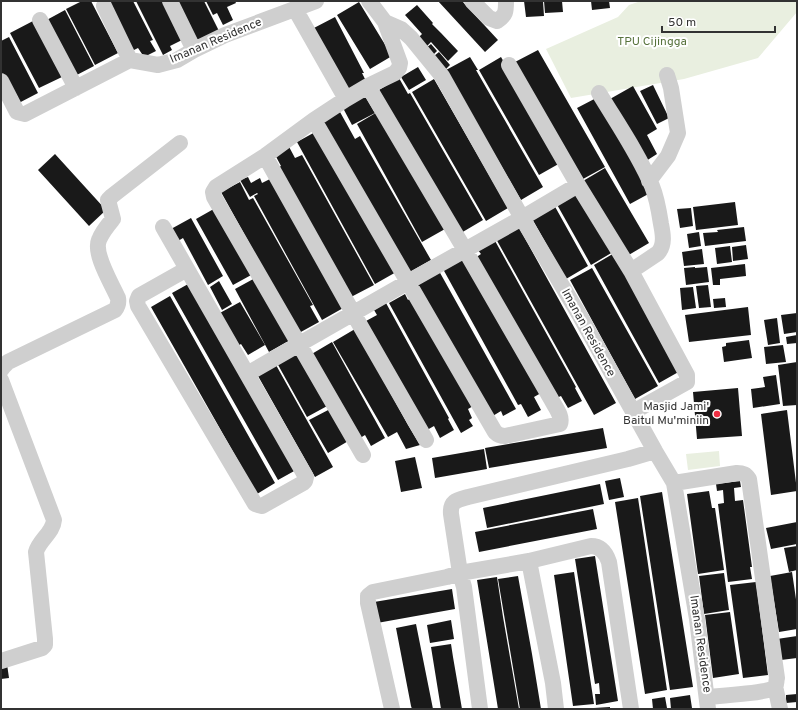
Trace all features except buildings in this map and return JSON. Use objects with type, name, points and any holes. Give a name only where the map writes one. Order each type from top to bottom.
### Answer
[{"type":"street","points":[[170,1],[194,50]]},
{"type":"street","name":"Imanan Residence","points":[[130,60],[158,65],[177,60],[225,35],[285,8],[316,1]]},
{"type":"street","name":"Imanan Residence","points":[[369,1],[385,22],[401,29],[411,38],[442,76],[674,483],[697,619],[708,703]]},
{"type":"street","points":[[472,1],[489,18],[497,21],[502,18],[506,12],[506,1]]},
{"type":"street","points":[[1,81],[17,112],[25,114],[130,60],[104,6]]},
{"type":"street","points":[[285,8],[346,98]]},
{"type":"street","points":[[40,20],[76,88]]},
{"type":"street","points":[[363,455],[214,198],[213,192],[216,187],[265,156],[346,98],[396,73],[400,63],[385,22]]},
{"type":"street","points":[[509,65],[578,185],[631,271],[684,370],[687,382],[633,412]]},
{"type":"street","points":[[650,181],[668,156],[678,133],[671,88],[667,75]]},
{"type":"street","points":[[314,120],[495,432],[498,435],[505,436],[560,424],[562,420],[561,417],[368,86]]},
{"type":"street","points":[[599,93],[641,162],[650,181],[659,207],[663,242],[661,249],[658,253],[631,271]]},
{"type":"street","points":[[1,370],[8,362],[115,310],[118,303],[118,298],[103,266],[98,251],[99,239],[113,218],[108,200],[180,143]]},
{"type":"street","points":[[265,156],[426,440]]},
{"type":"street","points":[[247,374],[578,185]]},
{"type":"street","points":[[163,227],[306,477],[303,483],[262,506],[255,504],[138,306],[139,296],[187,269]]},
{"type":"street","points":[[1,380],[54,520],[51,529],[40,543],[36,552],[46,639],[45,645],[42,648],[1,661]]},
{"type":"street","points":[[480,709],[464,587],[460,573],[451,514],[452,504],[468,497],[628,459],[655,451]]},
{"type":"street","points":[[674,483],[737,473],[745,474],[749,479],[776,678],[775,686],[780,709]]},
{"type":"street","points":[[392,709],[368,603],[368,596],[373,592],[460,573],[530,561],[591,546],[596,546],[604,552],[609,562],[631,709]]},
{"type":"street","points":[[530,561],[553,683],[556,709]]},
{"type":"street","points":[[708,703],[765,690],[775,686]]},
{"type":"green space","name":"TPU Cijingga","points":[[641,1],[797,1],[797,12],[758,58],[684,79],[571,98],[546,49],[618,17],[629,5]]},
{"type":"green space","points":[[719,451],[720,466],[688,470],[686,454]]},
{"type":"place","name":"Masjid Jami' Baitul Mu'miniin","points":[[717,414]]}]
